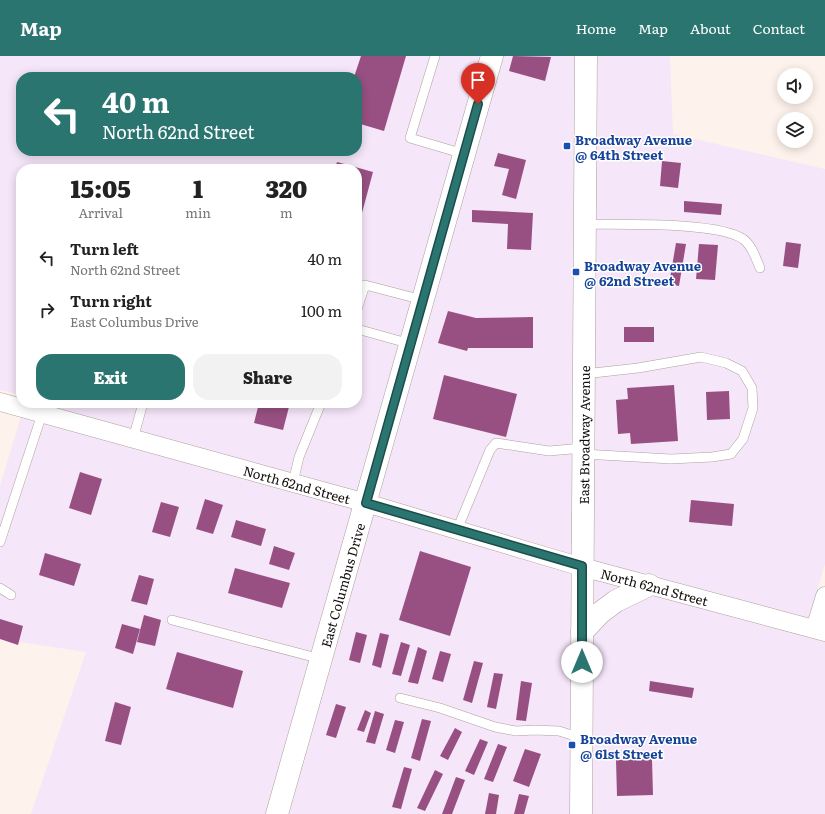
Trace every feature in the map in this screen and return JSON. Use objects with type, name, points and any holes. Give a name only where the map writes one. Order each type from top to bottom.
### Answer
[{"type":"street","name":"East Columbus Drive","points":[[277,814],[411,344],[490,56]]},
{"type":"street","name":"East Broadway Avenue","points":[[581,814],[586,56]]},
{"type":"street","name":"North 62nd Street","points":[[0,402],[16,407]]},
{"type":"street","name":"North 62nd Street","points":[[21,408],[366,503],[649,585],[820,631]]},
{"type":"street","points":[[582,632],[600,613],[616,601],[649,585]]},
{"type":"street","points":[[820,631],[825,596]]},
{"type":"lane","points":[[435,56],[410,138],[464,154]]},
{"type":"lane","points":[[584,224],[719,230],[743,239],[750,247],[760,268]]},
{"type":"lane","points":[[362,294],[365,285],[423,300]]},
{"type":"lane","points":[[362,330],[411,344]]},
{"type":"lane","points":[[458,530],[490,450],[496,443],[549,451],[583,451],[671,459],[712,457],[731,454],[743,439],[753,408],[752,388],[742,371],[726,363],[701,357],[638,368],[583,374]]},
{"type":"lane","points":[[134,439],[143,408]]},
{"type":"lane","points":[[293,483],[299,457],[319,408]]},
{"type":"lane","points":[[0,542],[42,414]]},
{"type":"lane","points":[[0,588],[11,595]]},
{"type":"lane","points":[[172,620],[321,659]]},
{"type":"lane","points":[[400,698],[440,708],[495,727],[516,731],[558,731],[581,738]]},
{"type":"shaded area","points":[[0,56],[482,56],[359,493],[52,408],[362,408],[362,164],[16,164],[16,394],[0,390]]},
{"type":"shaded area","points":[[501,56],[577,56],[573,555],[377,498]]},
{"type":"shaded area","points":[[595,56],[670,56],[673,134],[825,169],[825,564],[809,619],[591,560]]},
{"type":"shaded area","points":[[21,416],[355,508],[268,814],[31,814],[86,652],[0,639],[0,486]]},
{"type":"shaded area","points":[[372,513],[573,572],[572,814],[287,814]]},
{"type":"shaded area","points":[[591,577],[825,641],[825,814],[590,814]]},
{"type":"building","points":[[361,56],[406,56],[384,131],[362,124],[362,72],[356,72]]},
{"type":"building","points":[[513,56],[551,57],[545,81],[509,71]]},
{"type":"building","points":[[498,153],[526,160],[516,199],[502,195],[509,169],[494,166]]},
{"type":"building","points":[[662,161],[681,163],[678,188],[660,186]]},
{"type":"building","points":[[362,169],[373,172],[362,213]]},
{"type":"building","points":[[684,201],[722,204],[721,215],[684,212]]},
{"type":"building","points":[[472,210],[533,213],[531,250],[507,249],[508,224],[472,222]]},
{"type":"building","points":[[786,242],[801,244],[798,268],[783,266]]},
{"type":"building","points":[[676,243],[686,244],[679,286],[669,284]]},
{"type":"building","points":[[699,244],[718,245],[715,280],[696,279]]},
{"type":"building","points":[[448,311],[476,318],[533,317],[533,348],[468,348],[467,351],[438,343]]},
{"type":"building","points":[[624,327],[654,327],[654,342],[624,342]]},
{"type":"building","points":[[444,375],[517,394],[506,437],[433,419]]},
{"type":"building","points":[[674,385],[678,441],[631,444],[630,433],[618,434],[616,400],[628,399],[627,388]]},
{"type":"building","points":[[729,391],[730,419],[707,420],[706,392]]},
{"type":"building","points":[[258,408],[289,408],[283,430],[254,423]]},
{"type":"building","points":[[80,472],[102,479],[91,515],[69,508]]},
{"type":"building","points":[[205,499],[223,505],[213,534],[196,529]]},
{"type":"building","points":[[691,500],[734,504],[732,526],[689,522]]},
{"type":"building","points":[[161,502],[179,507],[170,537],[152,532]]},
{"type":"building","points":[[236,520],[266,529],[261,546],[231,537]]},
{"type":"building","points":[[274,546],[295,553],[289,570],[269,564]]},
{"type":"building","points":[[420,551],[471,567],[450,636],[399,620]]},
{"type":"building","points":[[45,553],[81,564],[74,586],[39,575]]},
{"type":"building","points":[[235,568],[290,583],[282,608],[228,593]]},
{"type":"building","points":[[139,575],[154,579],[147,605],[131,601]]},
{"type":"building","points":[[144,615],[161,620],[155,646],[137,642]]},
{"type":"building","points":[[0,619],[23,626],[18,645],[0,639]]},
{"type":"building","points":[[122,624],[140,629],[133,654],[115,648]]},
{"type":"building","points":[[356,632],[367,635],[360,663],[349,660]]},
{"type":"building","points":[[380,633],[389,635],[381,668],[372,665]]},
{"type":"building","points":[[401,642],[410,645],[401,676],[392,674]]},
{"type":"building","points":[[418,647],[427,651],[418,684],[408,682]]},
{"type":"building","points":[[440,651],[451,654],[443,682],[432,679]]},
{"type":"building","points":[[177,652],[243,671],[233,708],[166,689]]},
{"type":"building","points":[[474,661],[483,663],[472,703],[463,700]]},
{"type":"building","points":[[494,673],[503,674],[496,709],[487,707]]},
{"type":"building","points":[[521,681],[532,683],[526,721],[516,720]]},
{"type":"building","points":[[650,681],[694,688],[692,698],[649,691]]},
{"type":"building","points":[[115,702],[131,707],[121,745],[105,741]]},
{"type":"building","points":[[336,704],[346,707],[336,738],[326,735]]},
{"type":"building","points":[[365,710],[371,713],[364,732],[357,730]]},
{"type":"building","points":[[375,711],[384,714],[375,744],[366,742]]},
{"type":"building","points":[[422,719],[431,721],[420,761],[411,758]]},
{"type":"building","points":[[395,720],[404,722],[395,753],[386,750]]},
{"type":"building","points":[[455,728],[462,732],[448,760],[440,756]]},
{"type":"building","points":[[480,739],[488,742],[474,775],[465,771]]},
{"type":"building","points":[[498,744],[507,747],[493,782],[484,779]]},
{"type":"building","points":[[525,749],[541,754],[529,787],[513,781]]},
{"type":"building","points":[[652,759],[653,795],[617,796],[616,760]]},
{"type":"building","points":[[404,767],[412,769],[401,809],[392,807]]},
{"type":"building","points":[[435,770],[443,774],[425,811],[417,808]]},
{"type":"building","points":[[456,777],[465,780],[452,814],[442,814]]},
{"type":"building","points":[[489,793],[499,795],[496,814],[485,814]]},
{"type":"building","points":[[519,794],[529,796],[524,814],[514,814]]},
{"type":"place","name":"Broadway Avenue @ 64th Street","points":[[567,146]]},
{"type":"place","name":"Broadway Avenue @ 62nd Street","points":[[576,272]]},
{"type":"place","name":"Broadway Avenue @ 61st Street","points":[[572,745]]},
{"type":"route","points":[[478,104],[366,503],[582,566],[582,662]]}]
